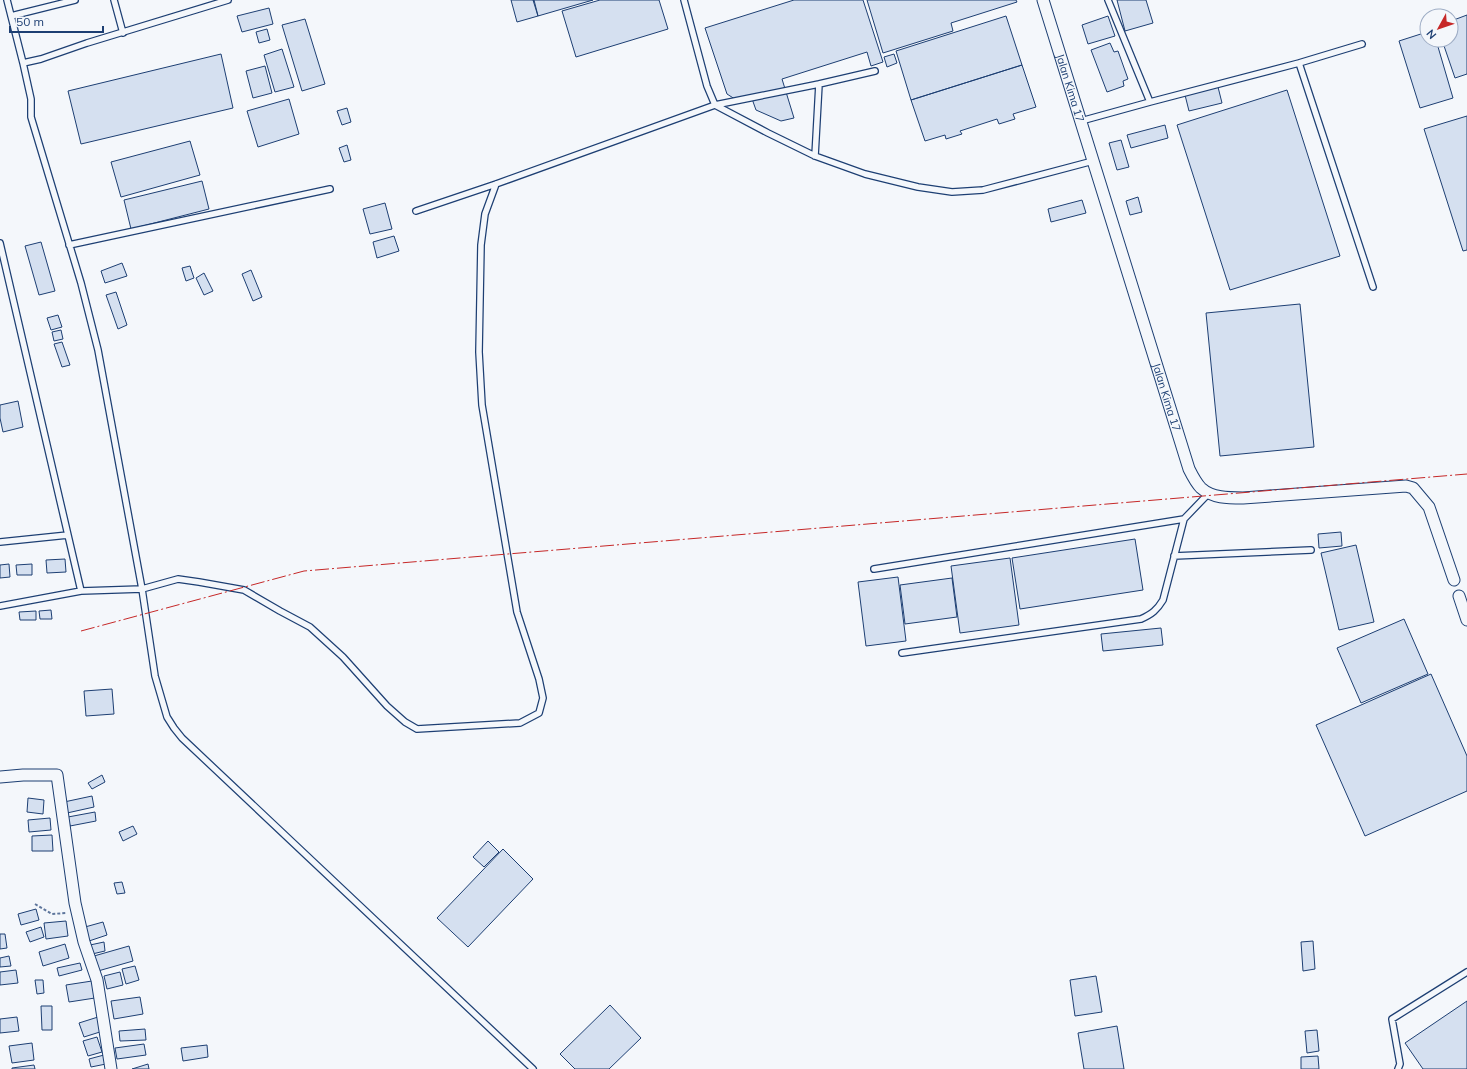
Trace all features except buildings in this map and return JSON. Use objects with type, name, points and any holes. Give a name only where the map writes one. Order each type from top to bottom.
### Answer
[{"type":"street","name":"Jalan Kima 17","points":[[1043,0],[1189,469],[1200,487],[1221,498],[1243,498],[1406,486],[1413,488],[1429,507],[1454,580]]},
{"type":"street","points":[[1459,596],[1467,620]]},
{"type":"street","points":[[0,777],[57,775],[77,912],[84,942],[97,980],[111,1069]]},
{"type":"lane","points":[[7,0],[24,63],[31,99],[31,117],[81,283],[98,350],[142,589],[155,676],[167,717],[178,733],[384,930],[533,1069]]},
{"type":"lane","points":[[11,16],[75,0]]},
{"type":"lane","points":[[114,0],[123,33]]},
{"type":"lane","points":[[24,63],[41,60],[87,43],[228,0]]},
{"type":"lane","points":[[684,0],[707,86],[715,105],[815,156],[865,174],[918,187],[952,192],[983,190],[1093,161]]},
{"type":"lane","points":[[1108,0],[1150,102]]},
{"type":"lane","points":[[1081,122],[1150,102],[1299,63],[1362,44]]},
{"type":"lane","points":[[1299,63],[1373,287]]},
{"type":"lane","points":[[416,211],[496,184],[715,105],[875,71]]},
{"type":"lane","points":[[815,156],[819,84]]},
{"type":"lane","points":[[0,606],[80,591],[142,589],[178,579],[244,590],[310,626],[342,657],[387,706],[405,722],[417,729],[520,723],[539,713],[542,698],[539,679],[517,612],[482,406],[479,352],[481,246],[485,214],[496,184]]},
{"type":"lane","points":[[69,245],[330,188]]},
{"type":"lane","points":[[0,243],[80,591]]},
{"type":"lane","points":[[902,653],[1141,619],[1154,612],[1163,600],[1184,519],[1210,493]]},
{"type":"lane","points":[[874,568],[1184,519]]},
{"type":"lane","points":[[0,542],[68,535]]},
{"type":"lane","points":[[1174,556],[1311,550]]},
{"type":"lane","points":[[1398,1069],[1400,1064],[1392,1019],[1467,972]]},
{"type":"path","points":[[35,904],[52,914],[77,912]]},
{"type":"power","points":[[81,631],[304,571],[1467,474]]}]
